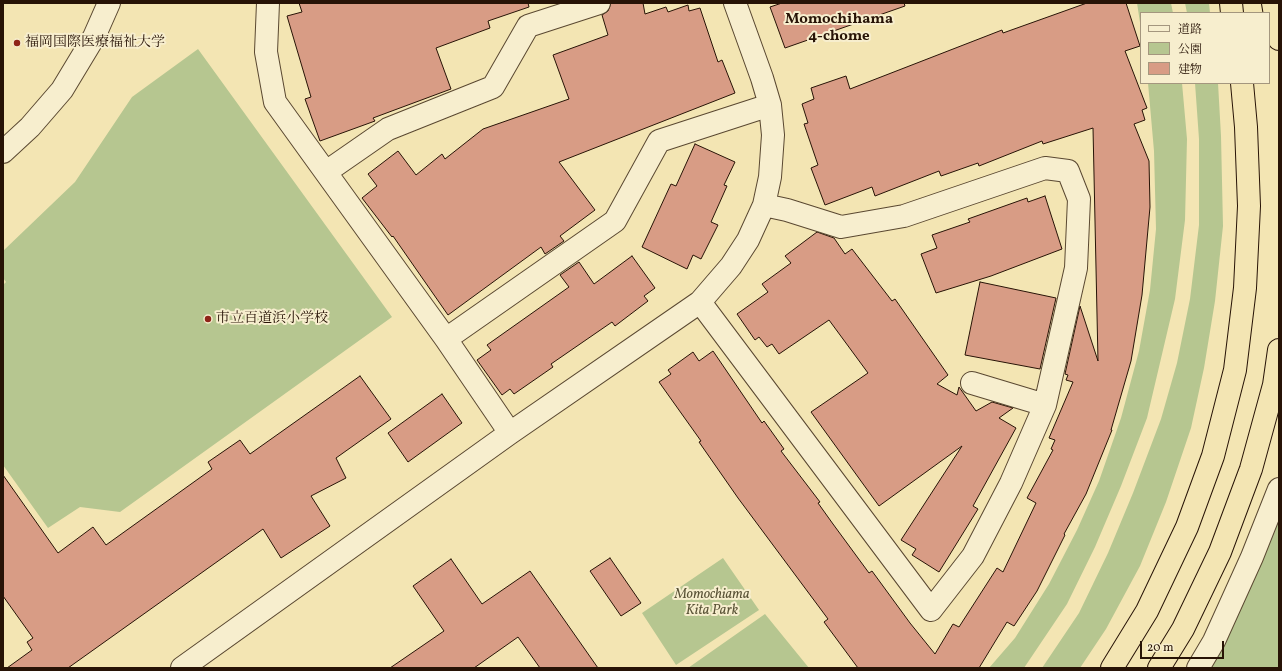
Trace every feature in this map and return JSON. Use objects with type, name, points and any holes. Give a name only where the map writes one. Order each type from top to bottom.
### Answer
[{"type":"highway","points":[[1273,3],[1279,39]]},
{"type":"highway","points":[[1112,668],[1147,611],[1187,528],[1213,456],[1235,370],[1245,288],[1249,206],[1246,127],[1242,84]]},
{"type":"highway","points":[[1159,668],[1183,629],[1220,552],[1251,469],[1274,385],[1279,350]]},
{"type":"street","points":[[3,152],[30,127],[62,90],[94,37],[109,3]]},
{"type":"street","points":[[268,3],[266,52],[275,102],[446,339],[510,434]]},
{"type":"street","points":[[326,172],[388,129],[493,87],[528,26],[599,3]]},
{"type":"street","points":[[182,668],[510,434],[700,302],[732,266],[748,240],[764,205],[770,176],[773,135],[770,105],[735,3]]},
{"type":"street","points":[[446,339],[615,222],[659,141],[770,105]]},
{"type":"street","points":[[700,302],[931,610],[973,556],[1012,484],[1045,404],[1076,268],[1079,199],[1068,171],[1045,168],[904,216],[842,227],[787,210],[764,205]]},
{"type":"street","points":[[972,383],[1045,404]]},
{"type":"street","points":[[1198,668],[1214,642],[1246,572],[1279,489]]},
{"type":"green space","points":[[1137,3],[1171,3],[1173,12],[1140,12],[1140,22]]},
{"type":"green space","points":[[1185,3],[1209,3],[1210,12],[1187,12]]},
{"type":"green space","points":[[198,49],[392,317],[120,512],[80,507],[48,528],[3,465],[3,285],[6,282],[3,278],[3,251],[75,182],[132,97]]},
{"type":"green space","points":[[1148,84],[1182,84],[1187,139],[1185,220],[1175,299],[1147,418],[1121,486],[1095,547],[1067,604],[1024,668],[989,668],[1015,638],[1049,584],[1077,530],[1099,481],[1121,418],[1139,351],[1150,290],[1156,229],[1154,151]]},
{"type":"green space","points":[[1195,84],[1218,84],[1223,226],[1215,301],[1204,368],[1191,428],[1166,502],[1140,566],[1106,629],[1080,668],[1042,668],[1079,613],[1108,553],[1161,419],[1177,363],[1190,299],[1199,225],[1199,139]]},
{"type":"green space","points":[[1279,517],[1279,668],[1209,668],[1224,645],[1261,564]]},
{"type":"green space","name":"Momochiama Kita Park","points":[[723,558],[759,610],[676,665],[642,613]]},
{"type":"green space","points":[[765,614],[809,668],[688,668]]},
{"type":"building","points":[[299,3],[528,3],[529,7],[488,21],[490,28],[436,48],[451,89],[373,118],[375,121],[320,141],[305,99],[311,97],[287,16],[302,12]]},
{"type":"building","points":[[611,3],[643,3],[645,14],[666,7],[668,12],[688,5],[689,11],[700,8],[718,62],[722,60],[735,93],[559,162],[595,210],[560,236],[564,241],[545,254],[541,247],[448,315],[393,236],[392,237],[362,198],[377,186],[368,174],[398,151],[416,175],[442,154],[445,159],[483,129],[569,99],[553,55],[608,35],[602,15],[608,11]]},
{"type":"building","points":[[782,3],[904,3],[905,6],[785,48],[770,7]]},
{"type":"building","points":[[1087,3],[1126,3],[1140,46],[1125,51],[1147,108],[1142,110],[1145,120],[1134,124],[1149,161],[1150,207],[1142,295],[1131,361],[1112,430],[1086,494],[1064,534],[1065,535],[1037,591],[1014,626],[1007,622],[979,668],[858,668],[824,622],[828,619],[738,498],[699,442],[701,441],[659,382],[671,374],[668,370],[693,352],[699,361],[713,351],[762,423],[764,421],[784,449],[781,451],[820,502],[818,503],[833,524],[869,573],[872,571],[935,654],[953,624],[959,627],[997,568],[1003,572],[1036,503],[1027,498],[1053,450],[1051,449],[1055,440],[1049,438],[1073,382],[1066,380],[1068,375],[1065,374],[1080,306],[1098,361],[1093,128],[1043,144],[1042,141],[979,166],[978,163],[941,176],[939,171],[875,196],[872,187],[825,205],[811,168],[818,165],[804,124],[808,123],[802,104],[814,99],[811,88],[846,76],[850,89],[1002,30],[1003,33]]},
{"type":"building","points":[[695,144],[735,162],[724,185],[727,186],[711,222],[718,225],[701,259],[693,255],[687,269],[642,247],[671,184],[676,186]]},
{"type":"building","points":[[1045,196],[1062,249],[991,276],[936,293],[921,254],[937,248],[932,235],[970,222],[968,219],[1027,198],[1028,202]]},
{"type":"building","points":[[817,232],[834,238],[845,254],[852,249],[892,301],[895,299],[948,375],[937,384],[957,395],[959,387],[976,411],[992,402],[1013,408],[999,418],[1016,428],[973,506],[978,509],[939,572],[912,555],[916,549],[901,540],[962,446],[879,506],[811,412],[868,373],[829,320],[779,354],[772,344],[767,347],[759,337],[755,340],[737,314],[768,292],[762,284],[791,263],[785,256]]},
{"type":"building","points":[[632,256],[655,288],[644,296],[648,301],[615,326],[612,322],[551,364],[553,367],[514,394],[510,389],[502,395],[477,360],[491,350],[487,345],[569,287],[560,275],[579,262],[594,284]]},
{"type":"building","points":[[980,282],[1056,298],[1040,369],[965,355]]},
{"type":"building","points":[[360,376],[391,419],[336,458],[346,478],[311,496],[330,526],[281,558],[263,529],[68,668],[7,668],[32,650],[27,642],[33,638],[3,596],[3,475],[58,553],[93,527],[106,545],[212,469],[208,462],[240,440],[250,454]]},
{"type":"building","points":[[442,394],[462,423],[408,462],[388,433]]},
{"type":"building","points":[[610,558],[641,603],[621,616],[590,571]]},
{"type":"building","points":[[451,559],[482,604],[530,571],[598,668],[540,668],[518,637],[474,668],[390,668],[444,631],[413,586]]},
{"type":"place","name":"福岡国際医療福祉大学","points":[[17,43]]},
{"type":"place","name":"市立百道浜小学校","points":[[208,319]]},
{"type":"district","name":"Momochihama 4-chome","points":[[839,28]]}]
